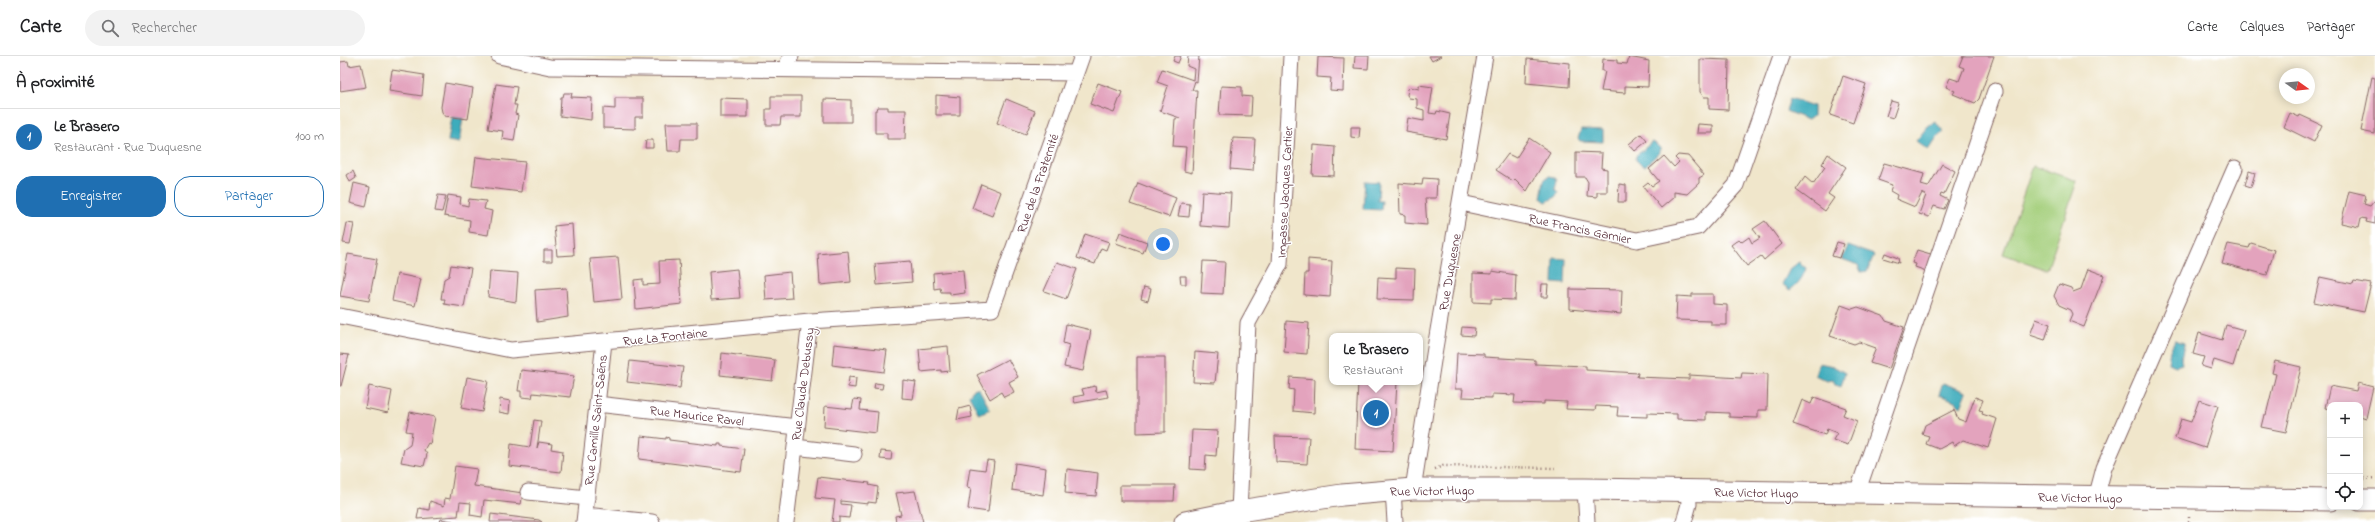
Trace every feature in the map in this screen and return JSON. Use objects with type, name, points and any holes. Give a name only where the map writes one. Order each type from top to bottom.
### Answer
[{"type":"street","points":[[498,56],[550,66],[788,63],[1076,73]]},
{"type":"street","name":"Rue de la Fraternité","points":[[992,309],[1082,56]]},
{"type":"street","name":"Impasse Jacques Cartier","points":[[1239,511],[1248,324],[1280,264],[1291,56]]},
{"type":"street","name":"Rue Duquesne","points":[[1414,489],[1434,348],[1461,204],[1485,56]]},
{"type":"street","name":"Rue Francis Garnier","points":[[1461,204],[1636,240],[1698,227],[1736,185],[1781,56]]},
{"type":"street","points":[[1857,493],[1995,91]]},
{"type":"street","points":[[2096,498],[2104,468],[2235,168]]},
{"type":"street","name":"Rue La Fontaine","points":[[340,316],[511,350],[810,321],[992,309]]},
{"type":"street","name":"Rue Claude Debussy","points":[[786,522],[810,321]]},
{"type":"street","name":"Rue Camille Saint-Saëns","points":[[584,518],[604,342]]},
{"type":"street","name":"Rue Maurice Ravel","points":[[597,404],[797,427]]},
{"type":"street","name":"Rue Claude Debussy","points":[[795,447],[854,454]]},
{"type":"street","name":"Rue Victor Hugo","points":[[1189,522],[1239,511],[1393,490],[1414,489],[1585,489],[1688,492],[2327,500]]},
{"type":"street","points":[[1585,489],[1587,522]]},
{"type":"street","points":[[1393,490],[1395,522]]},
{"type":"street","name":"Rue Camille Saint-Saëns","points":[[528,492],[587,498]]},
{"type":"street","points":[[1684,522],[1689,504],[1688,492]]},
{"type":"street","points":[[2363,500],[2375,500]]},
{"type":"street","points":[[584,518],[652,522]]},
{"type":"path","points":[[2363,479],[2375,478]]},
{"type":"green space","points":[[2033,166],[2077,181],[2047,270],[2003,254]]},
{"type":"water","points":[[1790,98],[1813,106],[1813,116],[1808,120],[1786,111]]},
{"type":"water","points":[[452,117],[463,118],[459,143],[448,141]]},
{"type":"water","points":[[1935,121],[1944,132],[1938,136],[1928,150],[1916,141],[1927,127]]},
{"type":"water","points":[[1581,129],[1603,130],[1603,142],[1580,141],[1578,139]]},
{"type":"water","points":[[1652,142],[1660,148],[1660,152],[1645,166],[1641,165],[1636,160],[1636,156]]},
{"type":"water","points":[[1549,176],[1555,177],[1557,181],[1555,189],[1558,192],[1556,197],[1546,202],[1541,198],[1544,180]]},
{"type":"water","points":[[1365,181],[1379,182],[1378,201],[1382,201],[1381,210],[1363,209]]},
{"type":"water","points":[[1848,246],[1874,255],[1867,271],[1861,272],[1858,265],[1842,259]]},
{"type":"water","points":[[1554,258],[1566,259],[1565,284],[1553,283]]},
{"type":"water","points":[[1799,262],[1806,268],[1800,280],[1790,290],[1782,284],[1790,269]]},
{"type":"water","points":[[2175,340],[2184,343],[2181,359],[2182,364],[2176,366],[2168,363],[2170,350]]},
{"type":"water","points":[[1819,363],[1833,366],[1845,373],[1841,386],[1835,384],[1833,380],[1827,381],[1815,375]]},
{"type":"water","points":[[1943,383],[1967,392],[1961,407],[1956,401],[1939,395]]},
{"type":"water","points":[[975,388],[979,389],[990,409],[979,414],[969,395]]},
{"type":"building","points":[[1175,56],[1181,56],[1178,63],[1173,61]]},
{"type":"building","points":[[1188,56],[1199,56],[1197,82],[1195,81],[1192,90],[1197,90],[1192,173],[1184,171],[1186,147],[1173,146],[1175,119],[1180,118],[1160,111],[1168,86],[1157,82],[1162,69],[1193,80],[1194,69],[1187,66]]},
{"type":"building","points":[[1355,56],[1369,56],[1368,69],[1354,68]]},
{"type":"building","points":[[1429,56],[1441,56],[1432,61]]},
{"type":"building","points":[[1963,56],[1994,56],[1979,99],[1975,103],[1953,94],[1955,91],[1946,87],[1950,78],[1959,81],[1964,68],[1959,66]]},
{"type":"building","points":[[1318,57],[1344,58],[1343,91],[1330,90],[1331,78],[1317,77]]},
{"type":"building","points":[[1629,57],[1649,61],[1648,87],[1625,86],[1625,93],[1601,91],[1605,71],[1602,71],[1603,59],[1617,60],[1617,63],[1627,64]]},
{"type":"building","points":[[1527,59],[1570,63],[1569,87],[1526,83]]},
{"type":"building","points":[[1700,59],[1729,60],[1728,110],[1709,109],[1709,97],[1704,97],[1700,92]]},
{"type":"building","points":[[348,61],[349,66],[361,64],[366,87],[340,91],[340,62]]},
{"type":"building","points":[[392,70],[424,75],[422,96],[389,91]]},
{"type":"building","points":[[1843,76],[1866,84],[1853,123],[1830,115]]},
{"type":"building","points":[[2372,77],[2375,78],[2375,134],[2361,131]]},
{"type":"building","points":[[445,83],[473,88],[468,119],[445,116],[442,112],[441,107]]},
{"type":"building","points":[[1098,83],[1122,92],[1114,113],[1090,104]]},
{"type":"building","points":[[496,84],[517,87],[514,105],[517,105],[515,114],[518,115],[514,141],[502,139],[503,131],[488,129]]},
{"type":"building","points":[[1419,85],[1433,87],[1429,113],[1436,114],[1437,111],[1450,114],[1446,139],[1406,132],[1408,118],[1424,121],[1424,110],[1417,108],[1417,99],[1409,98],[1407,95],[1410,87],[1419,89]]},
{"type":"building","points":[[1221,86],[1242,87],[1242,96],[1252,97],[1251,116],[1219,115]]},
{"type":"building","points":[[564,93],[572,93],[571,97],[592,98],[591,120],[560,116],[561,97],[563,97]]},
{"type":"building","points":[[936,95],[960,97],[960,115],[936,115]]},
{"type":"building","points":[[771,96],[801,96],[801,117],[781,117],[780,125],[766,125],[766,109],[771,109]]},
{"type":"building","points":[[615,98],[643,98],[643,117],[635,117],[635,129],[603,128],[603,108],[615,109]]},
{"type":"building","points":[[720,98],[748,99],[748,117],[720,117]]},
{"type":"building","points":[[824,99],[851,100],[851,122],[824,122]]},
{"type":"building","points":[[1006,99],[1035,111],[1026,134],[997,123]]},
{"type":"building","points":[[1891,101],[1898,103],[1893,118],[1886,116]]},
{"type":"building","points":[[878,107],[888,107],[888,110],[906,110],[905,139],[887,139],[887,133],[875,133],[875,110],[877,110]]},
{"type":"building","points":[[2290,113],[2299,117],[2300,115],[2322,125],[2314,142],[2284,127]]},
{"type":"building","points":[[666,123],[697,123],[697,139],[681,139],[680,151],[668,151]]},
{"type":"building","points":[[1698,124],[1713,125],[1713,133],[1697,133]]},
{"type":"building","points":[[1351,127],[1360,127],[1359,138],[1351,137]]},
{"type":"building","points":[[1641,134],[1647,141],[1635,151],[1629,144]]},
{"type":"building","points":[[1233,138],[1255,139],[1253,171],[1230,169]]},
{"type":"building","points":[[1529,138],[1550,152],[1527,191],[1515,179],[1513,181],[1496,170],[1508,154],[1516,158]]},
{"type":"building","points":[[646,140],[653,140],[653,148],[645,148]]},
{"type":"building","points":[[1314,145],[1335,147],[1334,176],[1312,175]]},
{"type":"building","points":[[1576,152],[1602,153],[1601,168],[1607,169],[1607,192],[1597,192],[1597,197],[1587,196],[1588,182],[1585,177],[1576,177]]},
{"type":"building","points":[[1828,154],[1846,167],[1828,194],[1834,198],[1825,211],[1796,190],[1805,177],[1813,184],[1825,167],[1822,164]]},
{"type":"building","points":[[1678,155],[1688,156],[1704,175],[1699,178],[1699,183],[1687,194],[1674,192],[1674,197],[1661,208],[1643,186],[1648,182],[1652,186],[1659,181],[1649,169],[1664,156],[1674,167],[1679,162],[1675,158]]},
{"type":"building","points":[[476,157],[525,162],[521,192],[472,186]]},
{"type":"building","points":[[1884,163],[1924,174],[1921,185],[1928,187],[1942,164],[1955,171],[1944,194],[1941,193],[1940,196],[1948,200],[1944,209],[1934,206],[1929,217],[1919,214],[1926,195],[1922,193],[1915,207],[1896,199],[1897,195],[1890,191],[1892,185],[1878,180]]},
{"type":"building","points":[[353,171],[356,178],[350,182],[347,175]]},
{"type":"building","points":[[2249,171],[2255,173],[2251,187],[2245,185]]},
{"type":"building","points":[[1423,178],[1437,179],[1436,198],[1425,198],[1427,225],[1405,223],[1405,215],[1400,214],[1399,183],[1422,185]]},
{"type":"building","points":[[354,183],[370,187],[366,207],[350,203]]},
{"type":"building","points":[[1138,183],[1176,198],[1169,217],[1130,204]]},
{"type":"building","points":[[981,184],[1001,192],[992,216],[972,208]]},
{"type":"building","points":[[1619,184],[1626,185],[1626,202],[1618,202]]},
{"type":"building","points":[[1202,191],[1231,193],[1229,228],[1200,226]]},
{"type":"building","points":[[2349,191],[2366,195],[2364,204],[2370,206],[2375,200],[2375,224],[2366,222],[2367,219],[2361,218],[2359,227],[2341,223]]},
{"type":"building","points":[[438,195],[446,196],[442,212],[435,211]]},
{"type":"building","points":[[448,195],[461,197],[460,204],[468,206],[469,199],[486,201],[484,209],[492,211],[488,235],[469,232],[470,220],[444,216]]},
{"type":"building","points":[[1181,203],[1190,204],[1189,217],[1178,216]]},
{"type":"building","points":[[1765,221],[1782,244],[1764,260],[1761,256],[1747,266],[1731,245],[1739,239],[1742,242],[1749,237],[1752,243],[1760,238],[1753,229]]},
{"type":"building","points":[[347,223],[354,224],[350,244],[343,243]]},
{"type":"building","points":[[572,224],[574,255],[557,256],[554,226]]},
{"type":"building","points":[[1120,232],[1147,242],[1143,253],[1116,243]]},
{"type":"building","points":[[1085,234],[1109,242],[1106,250],[1101,248],[1095,264],[1077,258]]},
{"type":"building","points":[[1837,242],[1844,244],[1839,258],[1832,256]]},
{"type":"building","points":[[2251,243],[2274,250],[2267,275],[2222,263],[2228,244],[2249,248]]},
{"type":"building","points":[[544,250],[552,250],[552,261],[544,261]]},
{"type":"building","points":[[1917,250],[1934,255],[1929,272],[1915,267],[1916,264],[1912,263]]},
{"type":"building","points":[[848,251],[851,282],[820,285],[818,254]]},
{"type":"building","points":[[1885,253],[1898,258],[1899,263],[1883,258]]},
{"type":"building","points":[[348,254],[377,259],[369,301],[340,296]]},
{"type":"building","points":[[618,257],[622,299],[594,302],[590,259]]},
{"type":"building","points":[[1308,259],[1332,261],[1330,297],[1304,295],[1305,273],[1308,273]]},
{"type":"building","points":[[679,260],[682,304],[636,309],[634,280],[643,279],[643,285],[660,284],[659,261]]},
{"type":"building","points":[[910,261],[912,282],[877,285],[875,264]]},
{"type":"building","points":[[1203,261],[1225,262],[1223,294],[1201,293]]},
{"type":"building","points":[[1057,262],[1077,269],[1066,299],[1044,291]]},
{"type":"building","points":[[451,265],[471,268],[464,307],[444,304],[445,299],[441,299],[444,279],[449,276]]},
{"type":"building","points":[[1396,268],[1415,269],[1414,300],[1377,299],[1378,277],[1396,278]]},
{"type":"building","points":[[737,269],[740,298],[711,300],[709,272]]},
{"type":"building","points":[[2088,269],[2104,275],[2084,327],[2069,321],[2072,314],[2070,310],[2059,305],[2054,296],[2059,284],[2071,288],[2073,292],[2081,289]]},
{"type":"building","points":[[963,270],[965,293],[950,295],[950,292],[941,292],[940,288],[934,289],[933,273]]},
{"type":"building","points":[[490,271],[518,273],[516,302],[488,297]]},
{"type":"building","points":[[1492,271],[1516,275],[1515,300],[1491,299],[1491,303],[1473,302],[1473,273],[1492,274]]},
{"type":"building","points":[[790,272],[792,298],[766,300],[764,275]]},
{"type":"building","points":[[397,274],[421,279],[415,306],[392,301]]},
{"type":"building","points":[[1180,276],[1186,276],[1186,284],[1181,284]]},
{"type":"building","points":[[2320,277],[2353,284],[2354,281],[2371,284],[2364,312],[2314,302]]},
{"type":"building","points":[[1542,284],[1548,284],[1547,297],[1541,297]]},
{"type":"building","points":[[1144,287],[1151,289],[1148,301],[1141,299]]},
{"type":"building","points":[[566,288],[568,317],[537,322],[535,290]]},
{"type":"building","points":[[1570,289],[1622,290],[1621,314],[1570,309]]},
{"type":"building","points":[[1692,294],[1713,294],[1713,304],[1727,305],[1727,325],[1711,325],[1711,321],[1676,320],[1677,296],[1692,297]]},
{"type":"building","points":[[1841,305],[1852,309],[1858,307],[1883,316],[1886,321],[1904,327],[1889,369],[1870,363],[1876,348],[1859,342],[1854,344],[1830,336]]},
{"type":"building","points":[[2036,319],[2050,324],[2045,340],[2030,335]]},
{"type":"building","points":[[1286,321],[1309,323],[1307,354],[1284,352]]},
{"type":"building","points":[[1066,324],[1091,330],[1083,371],[1064,367],[1069,345],[1063,343]]},
{"type":"building","points":[[2226,325],[2244,330],[2233,366],[2214,360],[2211,369],[2201,366],[2204,357],[2193,354],[2199,333],[2222,340]]},
{"type":"building","points":[[1462,327],[1475,328],[1474,336],[1461,335]]},
{"type":"building","points":[[834,344],[887,350],[884,372],[832,365]]},
{"type":"building","points":[[948,346],[950,371],[941,372],[941,370],[921,372],[919,349]]},
{"type":"building","points":[[1195,352],[1218,354],[1215,383],[1193,382]]},
{"type":"building","points":[[722,353],[775,360],[772,381],[720,375]]},
{"type":"building","points":[[1457,353],[1484,354],[1484,357],[1535,360],[1535,364],[1586,366],[1586,370],[1638,373],[1637,377],[1689,379],[1689,375],[1741,378],[1742,373],[1768,374],[1767,410],[1758,410],[1758,418],[1729,417],[1729,413],[1706,412],[1706,420],[1677,419],[1677,414],[1647,413],[1647,417],[1617,416],[1618,407],[1596,406],[1595,410],[1566,409],[1567,402],[1544,401],[1544,404],[1514,403],[1515,395],[1492,394],[1492,398],[1462,397],[1463,389],[1455,389]]},
{"type":"building","points":[[340,354],[349,355],[341,386],[340,386]]},
{"type":"building","points":[[1137,357],[1165,357],[1165,432],[1137,433]]},
{"type":"building","points":[[1008,359],[1018,377],[1009,382],[1014,392],[1004,397],[1001,392],[990,399],[977,375]]},
{"type":"building","points":[[630,361],[683,367],[680,388],[627,382]]},
{"type":"building","points":[[2275,361],[2301,367],[2286,432],[2261,427],[2264,415],[2266,415],[2276,374],[2272,373]]},
{"type":"building","points":[[521,370],[574,376],[570,397],[533,393],[532,398],[521,397],[521,391],[518,391]]},
{"type":"building","points":[[467,377],[488,381],[482,412],[461,408]]},
{"type":"building","points":[[849,377],[856,378],[855,388],[848,387]]},
{"type":"building","points":[[1290,377],[1315,379],[1314,413],[1293,411],[1294,390],[1289,389]]},
{"type":"building","points":[[903,380],[916,382],[913,399],[902,398]]},
{"type":"building","points":[[875,383],[883,384],[882,389],[874,388]]},
{"type":"building","points":[[2358,383],[2373,387],[2366,418],[2363,417],[2363,402],[2327,402],[2327,408],[2325,408],[2330,386],[2356,391]]},
{"type":"building","points":[[1358,385],[1397,385],[1393,451],[1355,449]]},
{"type":"building","points":[[369,386],[392,391],[388,413],[365,408]]},
{"type":"building","points":[[1095,386],[1096,392],[1106,390],[1108,397],[1075,403],[1073,397],[1084,395],[1082,389]]},
{"type":"building","points":[[1814,397],[1846,408],[1843,415],[1857,421],[1848,445],[1833,440],[1837,433],[1827,429],[1825,435],[1793,424],[1802,400],[1811,404]]},
{"type":"building","points":[[1975,397],[1983,400],[1979,410],[1983,411],[1982,414],[1997,419],[1988,448],[1963,440],[1954,446],[1952,442],[1939,449],[1926,444],[1929,436],[1922,434],[1925,425],[1954,410],[1958,419],[1966,422]]},
{"type":"building","points":[[500,399],[510,401],[509,414],[499,412]]},
{"type":"building","points":[[854,399],[861,400],[860,410],[878,412],[876,433],[824,427],[825,406],[852,409]]},
{"type":"building","points":[[2199,400],[2218,406],[2205,448],[2175,438],[2181,419],[2191,422]]},
{"type":"building","points":[[970,406],[972,417],[957,420],[959,409]]},
{"type":"building","points":[[410,412],[435,417],[430,444],[428,443],[424,450],[427,454],[424,466],[401,462],[404,449],[410,445],[412,432],[406,431]]},
{"type":"building","points":[[534,420],[541,421],[537,448],[539,442],[552,444],[551,449],[563,451],[561,472],[509,466],[511,444],[530,447]]},
{"type":"building","points":[[1192,430],[1218,431],[1216,456],[1206,455],[1205,470],[1190,469]]},
{"type":"building","points":[[641,436],[666,439],[666,437],[669,438],[669,440],[718,446],[718,444],[721,444],[721,446],[744,449],[741,472],[639,459]]},
{"type":"building","points":[[1275,436],[1309,437],[1307,464],[1276,462]]},
{"type":"building","points":[[881,451],[892,452],[891,460],[880,459]]},
{"type":"building","points":[[987,460],[994,461],[988,512],[968,509],[971,488],[967,487],[970,468],[985,470]]},
{"type":"building","points":[[1015,463],[1046,468],[1043,495],[1012,490]]},
{"type":"building","points":[[455,466],[477,469],[474,486],[523,493],[521,504],[484,500],[482,517],[470,515],[471,503],[460,502],[458,516],[417,519],[419,508],[429,510],[430,501],[444,506],[445,498],[450,499]]},
{"type":"building","points":[[1067,469],[1098,473],[1096,496],[1065,493]]},
{"type":"building","points":[[818,477],[870,483],[869,485],[878,487],[876,503],[868,502],[868,504],[841,501],[841,504],[851,505],[849,518],[839,517],[839,522],[832,522],[835,500],[815,498]]},
{"type":"building","points":[[1120,485],[1175,485],[1174,501],[1120,501]]},
{"type":"building","points":[[915,491],[923,522],[896,522],[895,516],[901,515],[896,493]]},
{"type":"building","points":[[491,514],[539,520],[542,522],[490,522]]},
{"type":"building","points":[[441,519],[453,521],[453,522],[440,522]]},
{"type":"place","name":"Le Brasero","points":[[1376,413]]}]
